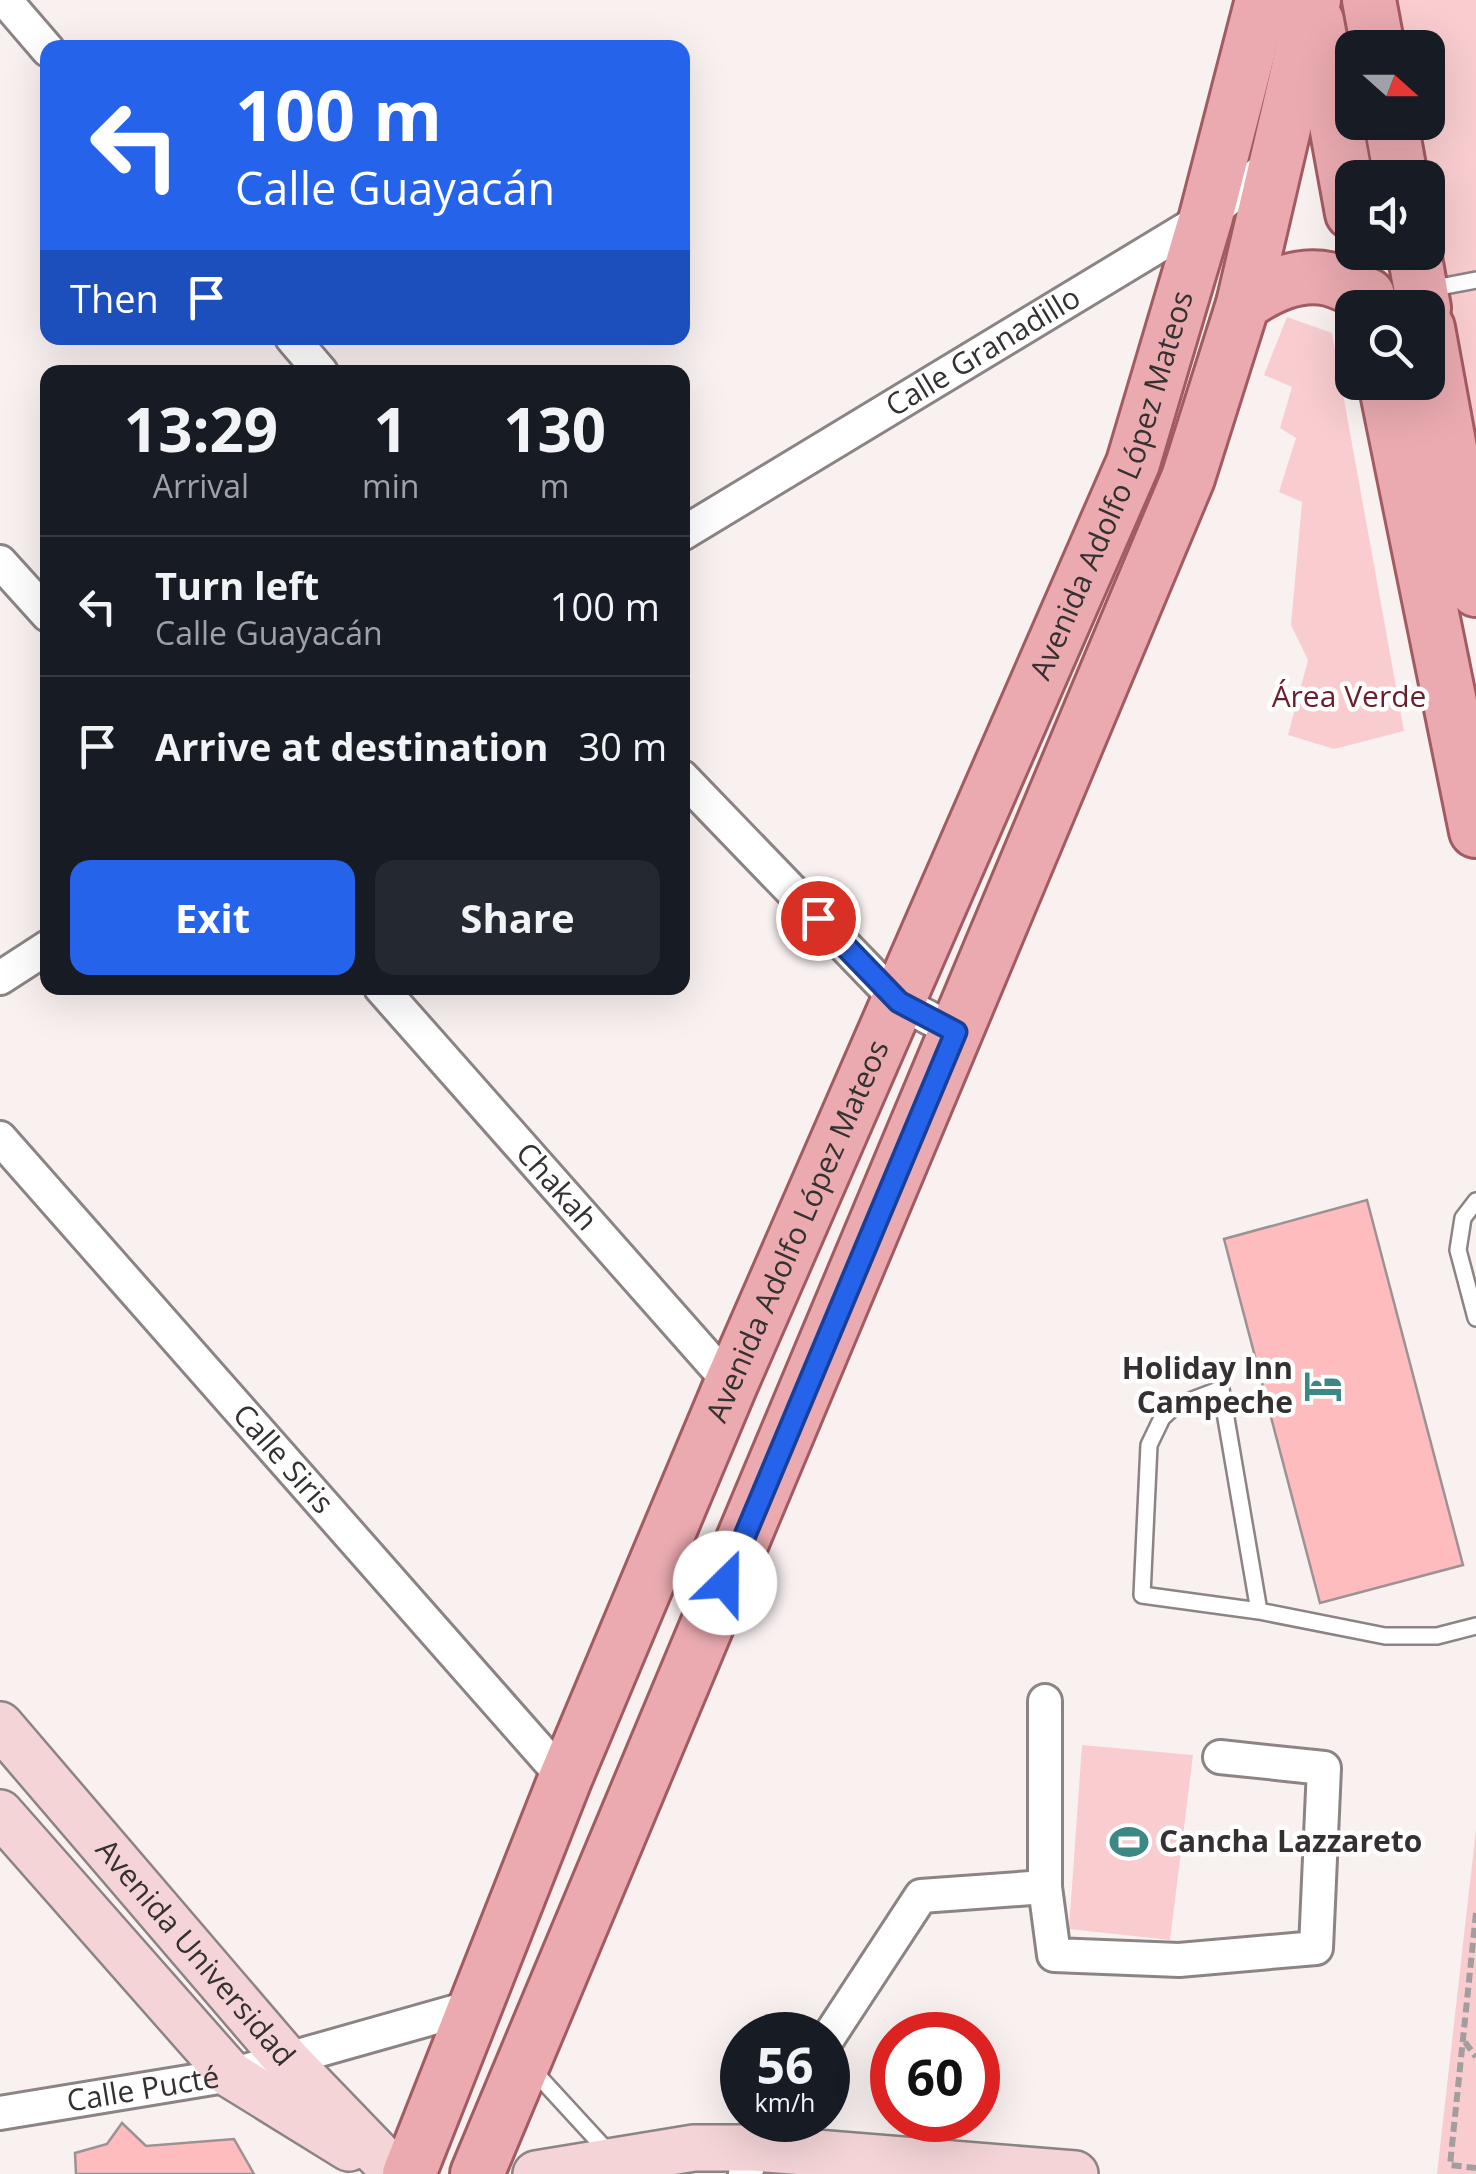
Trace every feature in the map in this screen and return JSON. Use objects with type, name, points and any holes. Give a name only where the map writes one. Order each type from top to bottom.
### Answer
[{"type":"main road","name":"Avenida Adolfo López Mateos","points":[[409,2174],[565,1779],[731,1384],[1133,464],[1206,216],[1262,0]]},
{"type":"main road","name":"Avenida Adolfo López Mateos","points":[[478,2174],[1188,478],[1243,304],[1313,0]]},
{"type":"main road","points":[[1313,0],[1342,160]]},
{"type":"main road","points":[[1370,0],[1375,30]]},
{"type":"main road","points":[[1243,304],[1268,287],[1297,279],[1366,285]]},
{"type":"main road","points":[[1390,400],[1476,831]]},
{"type":"main road","points":[[1441,400],[1476,590]]},
{"type":"street","points":[[5,2],[40,41]]},
{"type":"street","name":"Calle Granadillo","points":[[690,529],[1206,216],[1278,158]]},
{"type":"street","points":[[298,345],[316,365]]},
{"type":"street","points":[[0,562],[40,606]]},
{"type":"street","points":[[690,785],[899,1002],[956,1032]]},
{"type":"street","points":[[0,978],[40,952]]},
{"type":"street","name":"Chakah","points":[[387,995],[731,1384]]},
{"type":"street","name":"Calle Siris","points":[[0,1138],[565,1779]]},
{"type":"street","points":[[1045,1701],[1044,1886],[1054,1955],[1179,1960],[1316,1948],[1324,1768],[1220,1756]]},
{"type":"street","name":"Avenida Universidad","points":[[0,1725],[286,2060],[394,2174]]},
{"type":"street","name":"Avenida Universidad","points":[[0,1814],[231,2075],[394,2174]]},
{"type":"street","points":[[845,2012],[921,1896],[1044,1886]]},
{"type":"street","name":"Calle Pucté","points":[[0,2113],[231,2075],[475,2006]]},
{"type":"street","points":[[536,2174],[616,2161],[689,2161],[758,2147],[1075,2174]]},
{"type":"lane","points":[[1440,290],[1476,280]]},
{"type":"lane","points":[[1476,1201],[1462,1218],[1458,1250],[1476,1318]]},
{"type":"lane","points":[[1259,1611],[1221,1389],[1174,1407],[1162,1418],[1149,1445],[1142,1595],[1259,1611],[1385,1636],[1437,1636],[1476,1626]]},
{"type":"lane","points":[[525,2061],[616,2161]]},
{"type":"path","points":[[1476,1913],[1450,2165],[1476,2168]]},
{"type":"path","points":[[1463,2040],[1476,2057]]},
{"type":"green space","points":[[1382,0],[1476,0],[1476,526],[1445,349],[1445,290],[1435,290],[1431,270],[1445,270],[1445,160],[1411,160],[1408,140],[1445,140],[1445,30],[1386,30]]},
{"type":"green space","name":"Área Verde","points":[[1287,317],[1332,333],[1335,400],[1344,400],[1404,731],[1334,749],[1288,735],[1308,660],[1291,625],[1302,502],[1279,492],[1296,438],[1280,428],[1292,387],[1264,375]]},
{"type":"green space","name":"Cancha Lazzareto","points":[[1082,1745],[1193,1755],[1170,1940],[1069,1929]]},
{"type":"green space","points":[[1476,1829],[1476,2174],[1437,2174]]},
{"type":"building","points":[[1367,1200],[1463,1565],[1320,1603],[1224,1239]]},
{"type":"building","points":[[122,2123],[146,2146],[234,2139],[254,2174],[76,2174],[75,2153],[107,2144]]},
{"type":"place","name":"Holiday Inn Campeche","points":[[1323,1386]]},
{"type":"place","name":"Cancha Lazzareto","points":[[1129,1842]]},
{"type":"route","points":[[725,1583],[956,1032],[899,1002],[818,918]]}]
